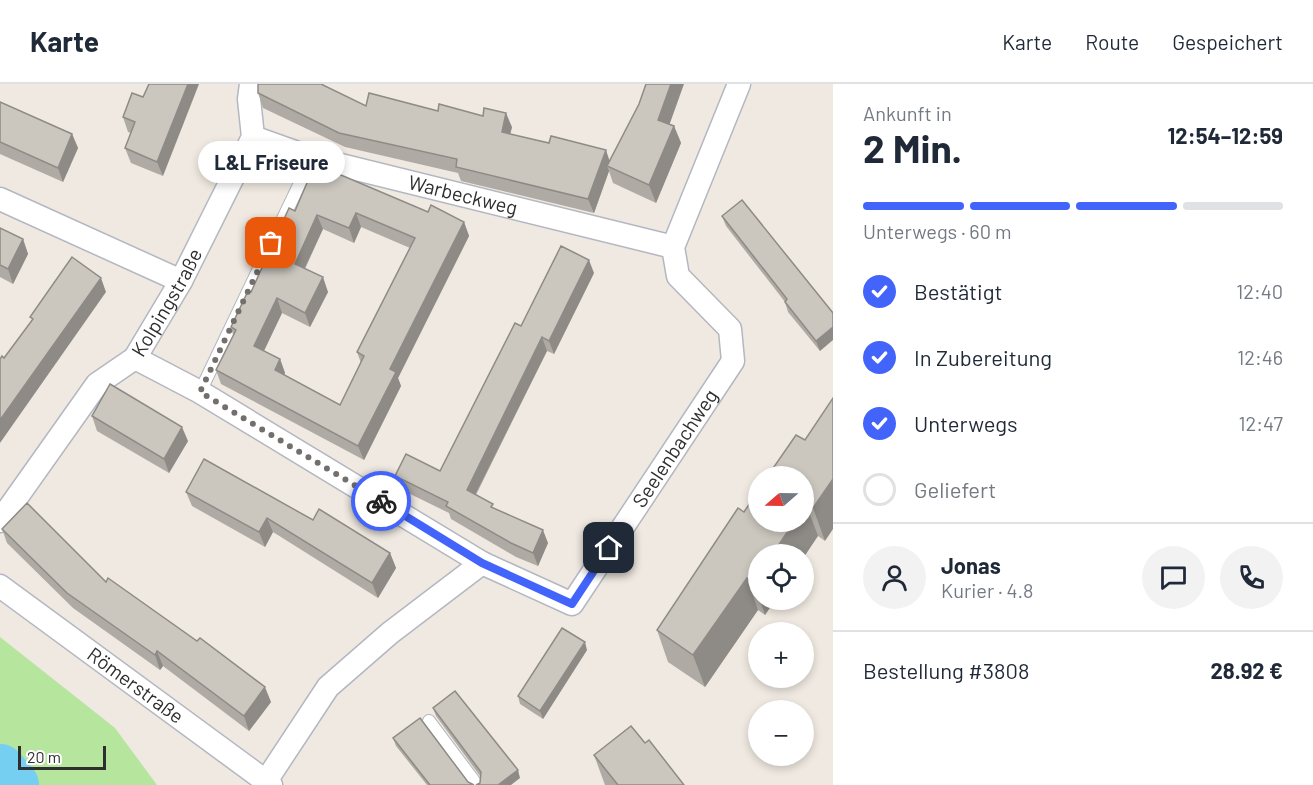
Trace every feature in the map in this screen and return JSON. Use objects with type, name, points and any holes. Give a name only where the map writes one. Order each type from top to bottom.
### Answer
[{"type":"street","points":[[251,84],[249,99],[253,137]]},
{"type":"street","points":[[673,247],[739,84]]},
{"type":"street","name":"Warbeckweg","points":[[253,137],[312,158],[673,247]]},
{"type":"street","name":"Kolpingstraße","points":[[0,521],[97,384],[135,358],[181,282],[253,137]]},
{"type":"street","points":[[0,199],[181,282]]},
{"type":"street","name":"Seelenbachweg","points":[[482,563],[572,604],[733,361],[730,329],[678,276],[673,247]]},
{"type":"street","points":[[135,358],[200,392],[482,563],[390,633],[328,687],[268,783]]},
{"type":"street","name":"Römerstraße","points":[[0,586],[268,783]]},
{"type":"lane","points":[[200,392],[312,158]]},
{"type":"lane","points":[[429,721],[477,785]]},
{"type":"green space","points":[[0,637],[115,728],[157,785],[0,785]]},
{"type":"building","points":[[149,84],[188,84],[157,162],[125,148],[135,122],[123,117],[132,93],[143,97]]},
{"type":"building","points":[[258,84],[321,84],[366,106],[369,93],[438,111],[439,104],[483,116],[484,108],[506,113],[502,132],[549,143],[551,136],[606,150],[588,199],[456,167],[457,159],[339,133],[258,93]]},
{"type":"building","points":[[646,84],[671,84],[658,120],[674,126],[649,185],[607,166],[639,104]]},
{"type":"building","points":[[0,102],[72,134],[58,168],[0,142]]},
{"type":"building","points":[[315,164],[428,212],[431,205],[464,222],[390,369],[396,372],[358,446],[216,370],[236,330],[231,327],[248,291],[251,292],[289,208],[295,211]],"holes":[[[356,213],[415,238],[357,352],[364,356],[340,405],[275,370],[280,359],[254,346],[277,298],[305,313],[323,277],[295,264],[317,215],[349,228]]]},
{"type":"building","points":[[742,200],[833,313],[833,327],[816,341],[785,302],[787,299],[722,216]]},
{"type":"building","points":[[0,228],[23,239],[8,269],[0,265]]},
{"type":"building","points":[[561,246],[589,260],[549,341],[542,337],[467,490],[493,504],[491,507],[543,530],[533,553],[446,506],[448,502],[395,476],[406,454],[440,471],[515,323],[521,326]]},
{"type":"building","points":[[72,257],[101,278],[0,420],[0,359],[2,356],[4,358],[33,319],[30,317]]},
{"type":"building","points":[[110,384],[182,427],[164,459],[92,416]]},
{"type":"building","points":[[833,398],[833,479],[814,507],[814,466],[775,466],[796,435],[805,440]]},
{"type":"building","points":[[204,459],[313,520],[319,509],[390,553],[372,583],[267,518],[259,532],[186,492]]},
{"type":"building","points":[[27,503],[106,582],[108,578],[197,641],[200,638],[265,687],[244,716],[157,651],[155,655],[67,593],[2,529]]},
{"type":"building","points":[[748,506],[748,532],[787,532],[779,544],[748,544],[748,579],[693,655],[657,630],[738,508],[744,512]]},
{"type":"building","points":[[562,628],[585,642],[540,711],[518,696]]},
{"type":"building","points":[[455,691],[518,770],[498,785],[476,785],[480,783],[481,772],[433,708]]},
{"type":"building","points":[[420,718],[468,782],[474,785],[430,785],[393,738]]},
{"type":"building","points":[[631,726],[645,743],[649,740],[684,785],[618,785],[594,755]]},
{"type":"waterway","points":[[0,770],[13,785]]},
{"type":"way so far","points":[[271,243],[200,392],[381,501]]},
{"type":"place","name":"L&L Friseure","points":[[271,243]]},
{"type":"route","points":[[381,501],[482,563],[572,604],[609,548]]}]
